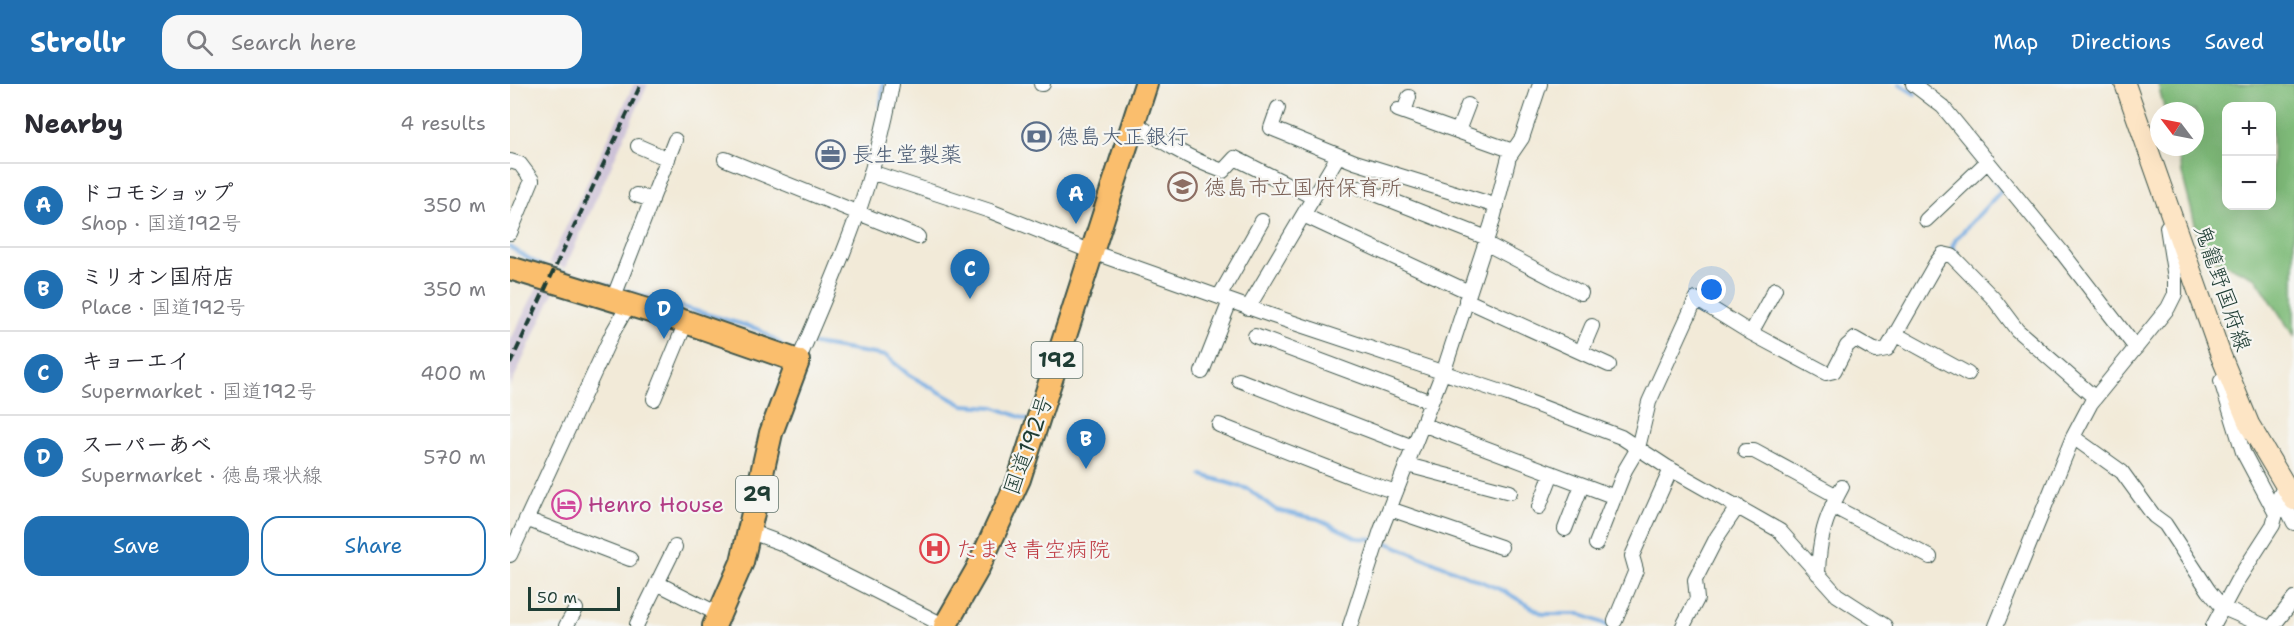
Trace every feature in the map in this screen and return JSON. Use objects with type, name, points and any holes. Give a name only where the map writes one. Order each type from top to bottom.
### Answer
[{"type":"main road","name":"国道192号","points":[[945,626],[976,570],[1019,479],[1146,84]]},
{"type":"main road","name":"鬼籠野国府線","points":[[2125,84],[2174,217],[2219,351],[2248,424],[2289,493]]},
{"type":"main road","points":[[510,267],[619,295],[686,322],[798,361]]},
{"type":"main road","name":"29","points":[[717,620],[742,562],[771,433],[798,361]]},
{"type":"street","points":[[798,361],[858,214],[887,117],[892,84]]},
{"type":"street","points":[[1350,626],[1396,492],[1443,371],[1513,151],[1522,138],[1540,84]]},
{"type":"street","points":[[1913,84],[1943,107],[2136,348]]},
{"type":"street","points":[[1409,97],[1401,111],[1513,151]]},
{"type":"street","points":[[1458,131],[1468,105]]},
{"type":"street","points":[[1278,108],[1271,128],[1338,156],[1497,206]]},
{"type":"street","points":[[1134,122],[1171,149],[1203,164],[1223,171],[1235,158],[1313,196]]},
{"type":"street","points":[[510,555],[613,332],[632,237],[652,200],[675,140]]},
{"type":"street","points":[[638,146],[668,159]]},
{"type":"street","points":[[1248,308],[1338,156]]},
{"type":"street","points":[[725,159],[918,237]]},
{"type":"street","points":[[510,161],[520,164],[532,180],[510,233]]},
{"type":"street","points":[[1926,220],[1988,161]]},
{"type":"street","points":[[871,172],[990,211],[1092,252],[1248,308],[1443,371],[1584,421],[1621,437],[1671,469],[1780,531],[1837,595],[1885,626]]},
{"type":"street","points":[[1360,188],[1486,241],[1581,293]]},
{"type":"street","points":[[636,195],[652,200]]},
{"type":"street","points":[[1303,215],[1609,365]]},
{"type":"street","points":[[1996,626],[2073,438],[2095,398],[2168,308],[2175,294],[2168,227],[2174,217]]},
{"type":"street","points":[[1202,372],[1225,299],[1262,221]]},
{"type":"street","points":[[1596,544],[1638,448],[1649,402],[1696,298],[1751,333],[1826,373],[1834,371],[1847,346],[1855,339],[1876,351],[1887,349],[1936,263],[1943,254],[1952,256],[1993,298],[2018,330],[2095,398]]},
{"type":"street","points":[[1751,333],[1775,289]]},
{"type":"street","points":[[654,399],[686,322]]},
{"type":"street","points":[[1581,352],[1592,326]]},
{"type":"street","points":[[1895,334],[1968,374]]},
{"type":"street","points":[[1255,336],[1431,402]]},
{"type":"street","points":[[2213,626],[2272,525],[2276,514],[2243,452],[2226,394],[2214,364],[2219,351]]},
{"type":"street","points":[[1239,380],[1413,447]]},
{"type":"street","points":[[1219,424],[1357,479],[1396,492]]},
{"type":"street","points":[[1422,424],[1615,497]]},
{"type":"street","points":[[2073,438],[2122,471],[2154,516],[2165,524],[2209,591],[2223,608],[2265,626]]},
{"type":"street","points":[[1745,451],[1754,451],[1837,496],[1929,557]]},
{"type":"street","points":[[1407,465],[1510,492]]},
{"type":"street","points":[[1615,621],[1636,570],[1632,556],[1671,469]]},
{"type":"street","points":[[1539,507],[1552,473]]},
{"type":"street","points":[[1565,529],[1582,485]]},
{"type":"street","points":[[2289,493],[2280,495],[2294,523]]},
{"type":"street","points":[[1818,573],[1818,543],[1837,496]]},
{"type":"street","points":[[1683,626],[1698,598],[1695,580],[1717,537],[1738,506]]},
{"type":"street","points":[[1390,509],[1501,547]]},
{"type":"street","points":[[526,519],[630,559]]},
{"type":"street","points":[[748,531],[782,543],[945,626]]},
{"type":"street","points":[[636,624],[675,547]]},
{"type":"street","points":[[657,583],[717,620]]},
{"type":"street","points":[[2273,626],[2294,599]]},
{"type":"street","points":[[566,626],[576,609]]},
{"type":"shaded area","points":[[634,84],[648,84],[565,268],[549,263]]},
{"type":"shaded area","points":[[545,272],[558,283],[510,387],[510,341]]},
{"type":"green space","points":[[2158,84],[2294,84],[2294,336],[2256,278],[2203,254],[2177,156],[2204,156],[2204,102],[2163,102]]},
{"type":"waterway","points":[[881,107],[883,84]]},
{"type":"waterway","points":[[1899,84],[1915,94]]},
{"type":"waterway","points":[[1957,253],[1952,247],[1956,239],[2002,190],[1994,180]]},
{"type":"waterway","points":[[510,247],[541,266],[758,329],[782,345]]},
{"type":"waterway","points":[[814,344],[886,356],[909,375],[963,405],[994,407],[1028,420]]},
{"type":"waterway","points":[[1202,475],[1248,489],[1276,510],[1318,519],[1357,538],[1374,539]]},
{"type":"waterway","points":[[1383,541],[1504,591],[1543,614],[1580,614],[1610,626]]},
{"type":"railway","points":[[510,364],[641,84]]},
{"type":"place","name":"徳島大正銀行","points":[[1036,136]]},
{"type":"place","name":"長生堂製薬","points":[[831,154]]},
{"type":"place","name":"徳島市立国府保育所","points":[[1183,187]]},
{"type":"place","name":"ドコモショップ","points":[[1076,224]]},
{"type":"place","name":"キョーエイ","points":[[970,299]]},
{"type":"place","name":"スーパーあべ","points":[[664,339]]},
{"type":"place","name":"ミリオン国府店","points":[[1086,469]]},
{"type":"place","name":"Henro House","points":[[567,504]]},
{"type":"place","name":"たまき青空病院","points":[[935,549]]}]
